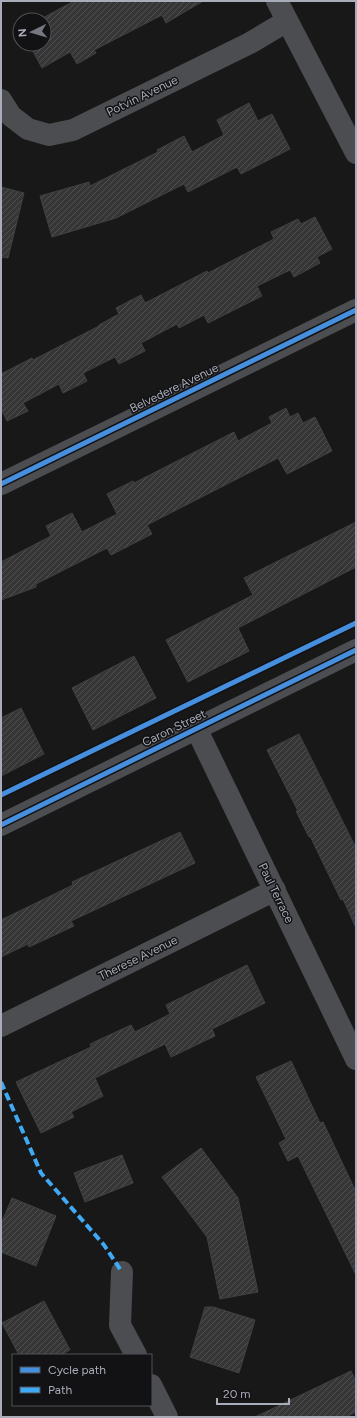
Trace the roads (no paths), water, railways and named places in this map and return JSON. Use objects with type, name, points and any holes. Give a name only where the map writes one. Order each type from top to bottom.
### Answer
[{"type":"street","points":[[277,1],[356,153]]},
{"type":"street","name":"Potvin Avenue","points":[[1,100],[11,116],[28,129],[49,135],[73,130],[287,22]]},
{"type":"street","name":"Belvedere Avenue","points":[[1,484],[356,310]]},
{"type":"street","name":"Caron Street","points":[[1,825],[356,650]]},
{"type":"street","name":"Paul Terrace","points":[[196,728],[356,1059]]},
{"type":"street","name":"Therese Avenue","points":[[1,1026],[275,890]]},
{"type":"street","points":[[122,1272],[120,1325],[135,1354]]},
{"type":"street","points":[[152,1387],[167,1417]]}]
